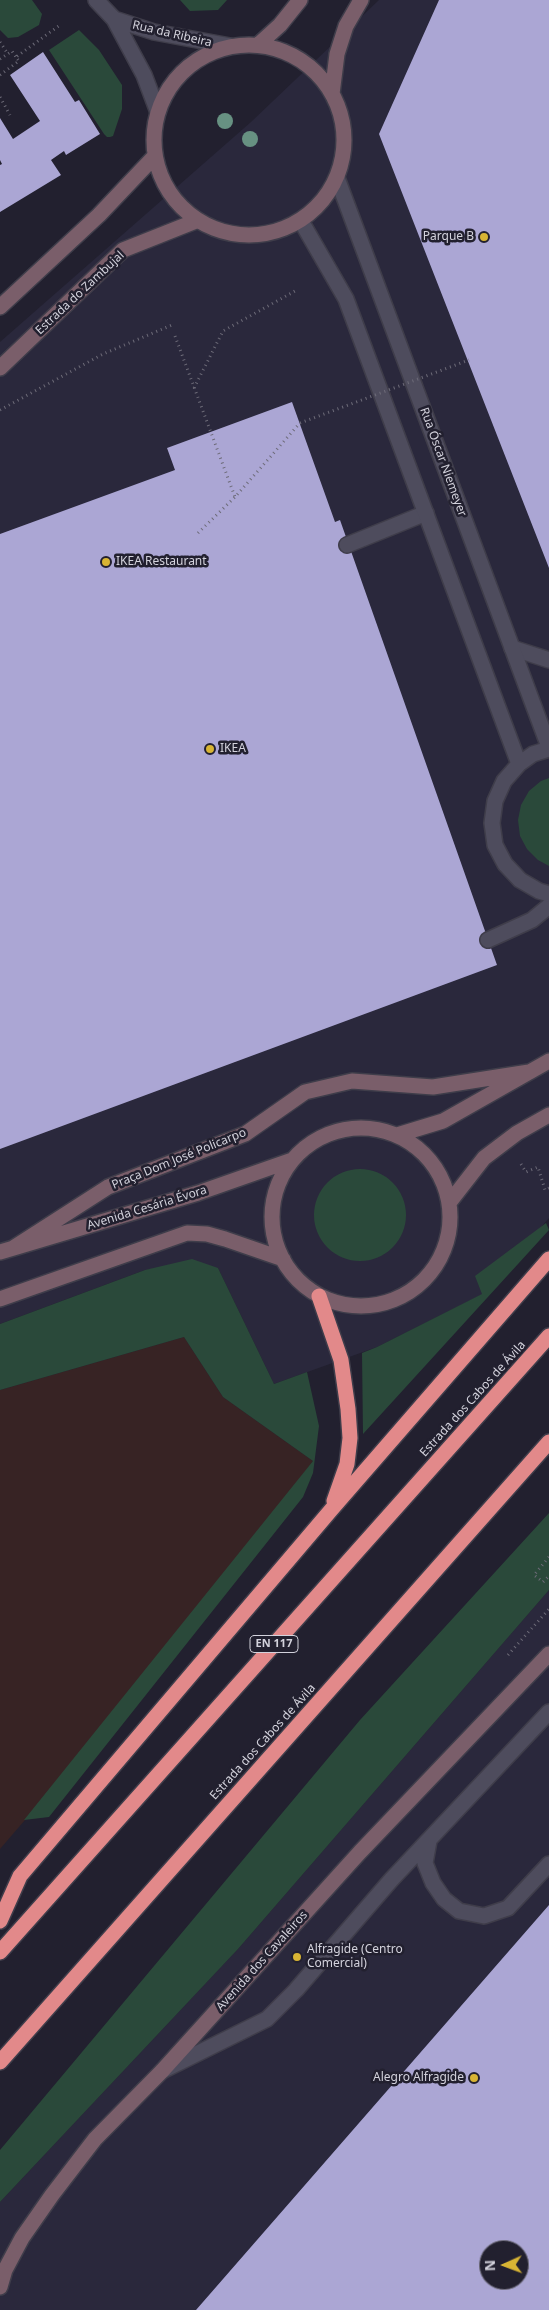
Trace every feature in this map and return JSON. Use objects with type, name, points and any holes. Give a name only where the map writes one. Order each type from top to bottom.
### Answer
[{"type":"highway","points":[[0,1921],[20,1876],[331,1510],[549,1259]]},
{"type":"highway","points":[[320,1296],[341,1360],[346,1386],[350,1438],[347,1464],[331,1510]]},
{"type":"highway","name":"Estrada dos Cabos de Ávila","points":[[0,1952],[549,1336]]},
{"type":"highway","name":"Estrada dos Cabos de Ávila","points":[[0,2062],[549,1442]]},
{"type":"street","name":"Rua da Ribeira","points":[[96,0],[114,19],[144,75],[158,112]]},
{"type":"street","points":[[258,45],[280,25],[300,0]]},
{"type":"street","points":[[332,94],[337,54],[346,26],[361,0]]},
{"type":"street","name":"Rua da Ribeira","points":[[114,19],[154,32],[230,46]]},
{"type":"street","points":[[258,45],[287,53],[313,70],[332,94],[340,114],[344,135],[343,156],[337,178],[322,202],[301,221],[276,233],[249,236],[222,232],[196,220],[169,193],[154,157],[154,134],[158,112],[167,91],[183,71],[203,56],[230,46],[258,45]]},
{"type":"street","points":[[0,307],[99,215],[154,157]]},
{"type":"street","name":"Rua Óscar Niemeyer","points":[[337,178],[549,748]]},
{"type":"street","name":"Estrada do Zambujal","points":[[0,368],[123,250],[196,220]]},
{"type":"street","points":[[301,221],[346,299],[519,764]]},
{"type":"street","points":[[347,545],[426,514]]},
{"type":"street","points":[[512,648],[549,660]]},
{"type":"street","points":[[549,748],[533,754],[519,764],[504,780],[495,801],[492,823],[496,844],[505,864],[520,880],[539,891],[549,894]]},
{"type":"street","points":[[488,940],[532,920],[549,906]]},
{"type":"street","points":[[397,1135],[443,1121],[549,1062]]},
{"type":"street","name":"Praça Dom José Policarpo","points":[[6,1250],[108,1187],[245,1134],[305,1092],[352,1081],[433,1087],[529,1072]]},
{"type":"street","points":[[449,1203],[484,1158],[517,1133],[549,1115]]},
{"type":"street","points":[[352,1128],[375,1128],[397,1135],[416,1146],[432,1162],[442,1181],[449,1203],[449,1231],[440,1258],[423,1280],[401,1297],[374,1306],[346,1305],[320,1296],[298,1281],[282,1259],[273,1235],[272,1208],[279,1182],[292,1160],[309,1144],[329,1133],[352,1128]]},
{"type":"street","name":"Avenida Cesária Évora","points":[[6,1250],[198,1193],[292,1160]]},
{"type":"street","points":[[0,1299],[187,1233],[207,1234],[282,1259]]},
{"type":"street","name":"Avenida dos Cavaleiros","points":[[0,2287],[5,2270],[22,2238],[95,2139],[162,2072],[360,1852],[549,1654]]},
{"type":"street","points":[[162,2072],[267,2018],[296,1990],[391,1880],[549,1712]]},
{"type":"street","points":[[429,1841],[425,1863],[433,1884],[444,1899],[459,1911],[484,1916],[508,1908],[549,1864]]},
{"type":"path","points":[[16,57],[60,25]]},
{"type":"path","points":[[0,42],[8,54]]},
{"type":"path","points":[[0,59],[12,51],[19,61],[0,75]]},
{"type":"path","points":[[0,97],[10,116]]},
{"type":"path","points":[[194,388],[223,331],[295,291]]},
{"type":"path","points":[[0,410],[103,354],[172,325]]},
{"type":"path","points":[[176,336],[234,497]]},
{"type":"path","points":[[198,533],[234,497],[300,424],[469,360]]},
{"type":"path","points":[[521,1164],[526,1172],[538,1167],[545,1190],[549,1188]]},
{"type":"path","points":[[549,1557],[534,1575],[543,1582],[549,1576]]},
{"type":"shaded area","points":[[379,0],[549,0],[549,1218],[483,1294],[377,1347],[274,1384],[218,1268],[145,1270],[0,1324],[0,342],[251,122]]},
{"type":"shaded area","points":[[184,1337],[223,1397],[313,1461],[182,1638],[0,1849],[0,1390]]},
{"type":"shaded area","points":[[549,1590],[549,2310],[0,2310],[0,2202],[238,1949]]},
{"type":"green space","points":[[0,0],[32,0],[42,14],[39,25],[18,37],[8,38],[0,30]]},
{"type":"green space","points":[[180,0],[227,0],[218,10],[190,11]]},
{"type":"green space","points":[[79,30],[99,50],[122,85],[122,109],[113,136],[110,137],[104,134],[49,50]]},
{"type":"green space","points":[[549,778],[549,866],[538,860],[527,849],[520,836],[518,820],[521,805],[529,791],[541,781]]},
{"type":"green space","points":[[360,1169],[378,1172],[393,1182],[403,1197],[406,1215],[403,1233],[393,1248],[378,1258],[360,1261],[342,1258],[327,1248],[317,1233],[314,1215],[317,1197],[327,1182],[342,1172]]},
{"type":"green space","points":[[546,1223],[549,1230],[363,1434],[362,1353],[482,1294],[475,1276]]},
{"type":"green space","points":[[192,1259],[218,1268],[274,1384],[307,1372],[319,1426],[313,1473],[303,1497],[49,1817],[24,1820],[313,1461],[223,1397],[184,1337],[0,1390],[0,1324],[145,1270]]},
{"type":"green space","points":[[549,1513],[549,1590],[238,1949],[0,2202],[0,2150],[360,1720]]},
{"type":"building","name":"Parque B","points":[[439,0],[549,0],[549,568],[379,134]]},
{"type":"building","points":[[43,52],[75,102],[79,100],[100,134],[66,155],[64,151],[51,160],[61,175],[0,212],[0,165],[2,164],[0,160],[0,118],[13,139],[40,121],[10,75]]},
{"type":"building","name":"IKEA","points":[[292,402],[335,522],[340,520],[497,965],[0,1149],[0,534],[175,470],[167,448]]},
{"type":"building","name":"Alegro Alfragide","points":[[549,1905],[549,2310],[196,2310]]},
{"type":"place","name":"Parque B","points":[[484,237]]},
{"type":"place","name":"IKEA Restaurant","points":[[106,562]]},
{"type":"place","name":"IKEA","points":[[210,749]]},
{"type":"place","name":"Alfragide (Centro Comercial)","points":[[297,1957]]},
{"type":"place","name":"Alegro Alfragide","points":[[474,2078]]}]
